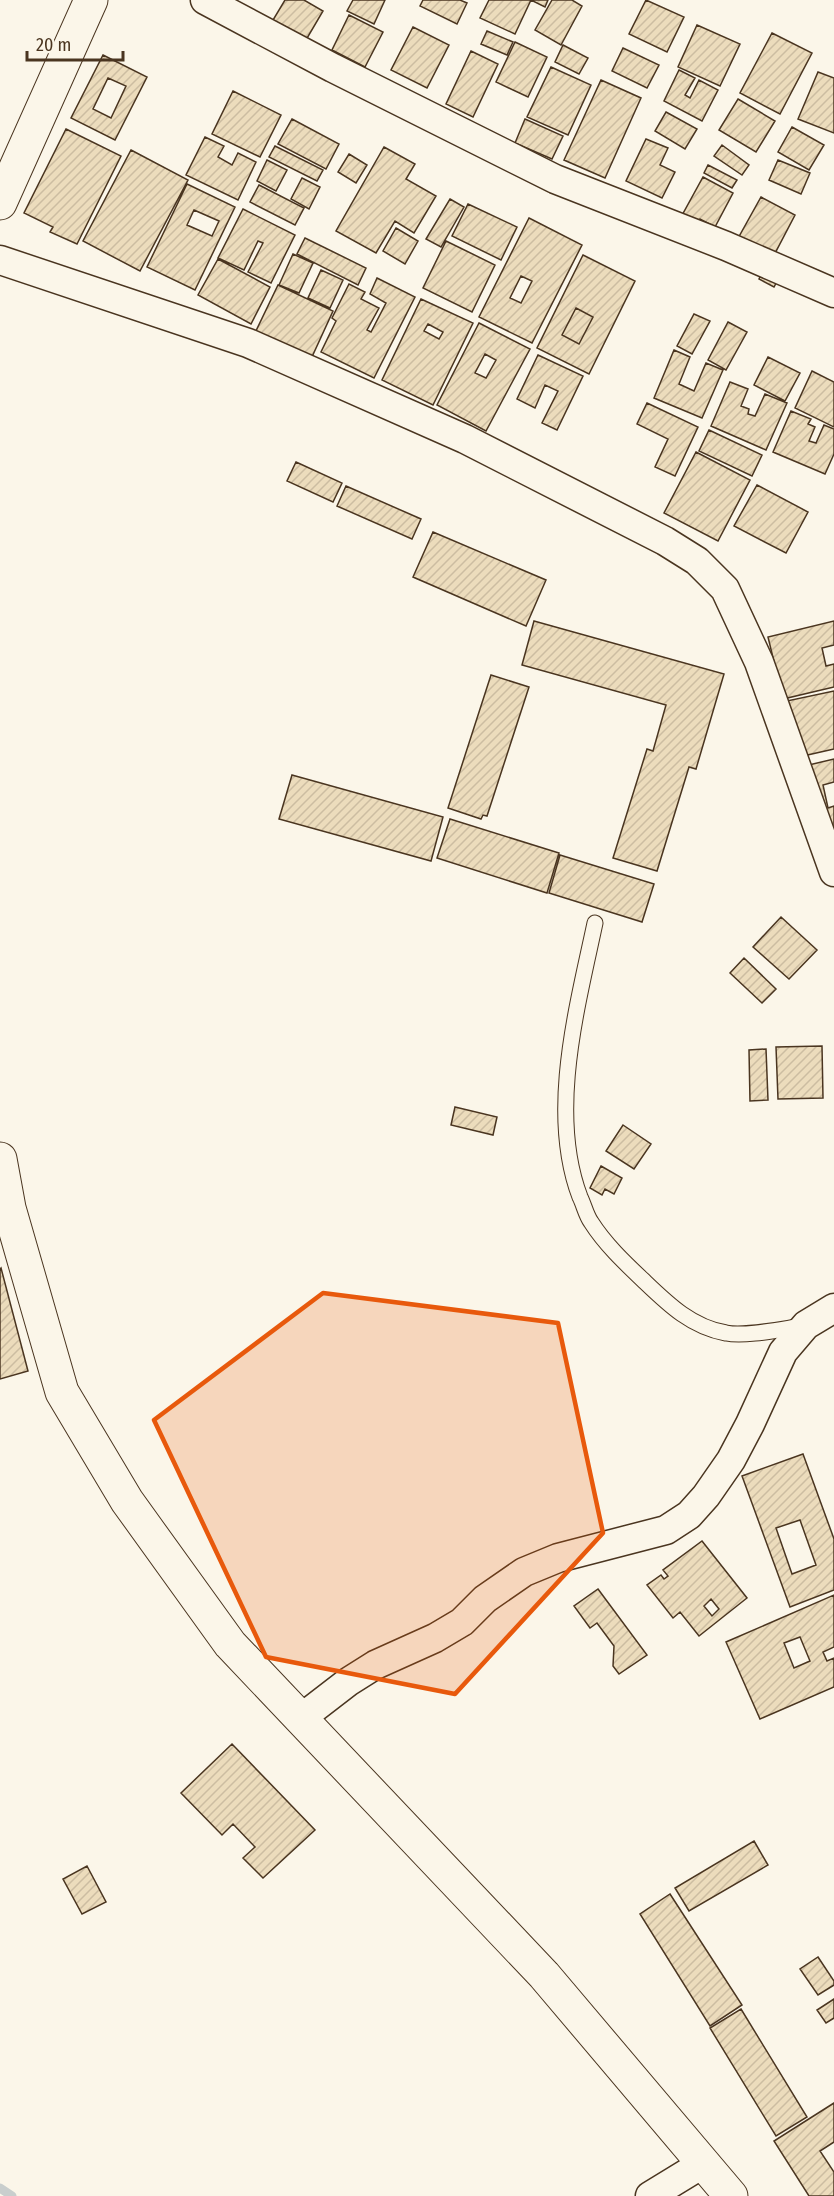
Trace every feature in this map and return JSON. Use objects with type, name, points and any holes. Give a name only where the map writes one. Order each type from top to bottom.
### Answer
[{"type":"street","points":[[0,203],[91,0]]},
{"type":"street","points":[[205,0],[333,68],[555,179],[726,246],[834,293]]},
{"type":"street","points":[[0,260],[248,343],[465,439],[665,541],[697,561],[725,589],[759,662],[832,860]]},
{"type":"street","points":[[0,1159],[9,1208],[62,1392],[127,1501],[230,1644],[544,1975],[730,2196]]},
{"type":"street","points":[[300,1719],[348,1682],[375,1665],[435,1638],[462,1622],[485,1599],[524,1572],[558,1558],[666,1530],[688,1515],[706,1496],[731,1460],[783,1352],[806,1325],[834,1308]]},
{"type":"street","points":[[650,2196],[704,2163]]},
{"type":"lane","points":[[595,923],[572,1035],[565,1129],[566,1147],[573,1178],[589,1220],[604,1241],[634,1272],[672,1308],[699,1326],[727,1334],[771,1331],[806,1325]]},
{"type":"highlighted area","points":[[323,1293],[558,1323],[603,1533],[455,1694],[266,1657],[154,1420]]},
{"type":"building","points":[[285,0],[304,0],[323,11],[306,40],[273,20]]},
{"type":"building","points":[[353,0],[385,0],[374,24],[347,11]]},
{"type":"building","points":[[423,0],[460,0],[467,3],[457,24],[420,6]]},
{"type":"building","points":[[489,0],[531,0],[515,34],[480,18]]},
{"type":"building","points":[[531,0],[548,0],[545,7]]},
{"type":"building","points":[[552,0],[572,0],[582,6],[561,45],[535,30]]},
{"type":"building","points":[[646,0],[684,17],[667,52],[629,34]]},
{"type":"building","points":[[349,15],[383,32],[365,67],[332,50]]},
{"type":"building","points":[[697,25],[740,44],[720,86],[678,67]]},
{"type":"building","points":[[413,27],[449,45],[427,88],[391,70]]},
{"type":"building","points":[[487,31],[513,42],[507,55],[481,44]]},
{"type":"building","points":[[772,33],[812,53],[780,114],[740,93]]},
{"type":"building","points":[[515,42],[547,57],[528,97],[496,82]]},
{"type":"building","points":[[563,45],[588,58],[579,74],[555,62]]},
{"type":"building","points":[[623,48],[659,65],[647,88],[612,71]]},
{"type":"building","points":[[471,51],[498,64],[473,117],[446,104]]},
{"type":"building","points":[[103,55],[147,77],[115,140],[71,118]],"holes":[[[108,78],[126,86],[111,118],[93,109]]]},
{"type":"building","points":[[551,67],[591,85],[568,135],[527,117]]},
{"type":"building","points":[[679,70],[695,78],[685,95],[690,98],[699,80],[718,90],[702,121],[664,101]]},
{"type":"building","points":[[818,72],[834,78],[834,133],[798,119]]},
{"type":"building","points":[[601,80],[641,98],[605,178],[564,160]]},
{"type":"building","points":[[233,91],[281,115],[260,157],[212,134]]},
{"type":"building","points":[[738,99],[775,121],[756,152],[719,130]]},
{"type":"building","points":[[666,112],[697,129],[685,149],[655,131]]},
{"type":"building","points":[[292,119],[339,144],[326,169],[278,144]]},
{"type":"building","points":[[525,119],[563,136],[552,159],[515,143]]},
{"type":"building","points":[[792,127],[824,145],[809,170],[778,152]]},
{"type":"building","points":[[66,129],[121,156],[77,244],[50,232],[53,227],[24,213]]},
{"type":"building","points":[[205,137],[224,146],[218,157],[232,165],[238,153],[256,162],[238,200],[186,175]]},
{"type":"building","points":[[646,139],[668,148],[660,165],[675,172],[662,198],[626,181]]},
{"type":"building","points":[[722,145],[749,165],[742,175],[714,156]]},
{"type":"building","points":[[275,146],[323,170],[317,181],[269,157]]},
{"type":"building","points":[[384,147],[415,164],[406,179],[436,196],[414,233],[395,221],[376,253],[336,231]]},
{"type":"building","points":[[131,150],[188,180],[140,271],[83,241]]},
{"type":"building","points":[[349,154],[367,165],[356,183],[338,172]]},
{"type":"building","points":[[267,160],[287,170],[276,191],[257,181]]},
{"type":"building","points":[[778,160],[810,173],[801,194],[769,180]]},
{"type":"building","points":[[708,165],[737,180],[732,188],[704,173]]},
{"type":"building","points":[[703,177],[733,193],[715,227],[700,219],[696,227],[680,219]]},
{"type":"building","points":[[302,178],[320,187],[309,209],[291,199]]},
{"type":"building","points":[[187,184],[235,207],[195,290],[147,267]],"holes":[[[194,210],[219,221],[212,236],[187,225]]]},
{"type":"building","points":[[259,185],[304,208],[295,225],[250,202]]},
{"type":"building","points":[[761,197],[795,215],[771,261],[736,242]]},
{"type":"building","points":[[450,199],[464,207],[441,247],[426,239]]},
{"type":"building","points":[[468,204],[517,227],[501,260],[452,236]]},
{"type":"building","points":[[243,209],[295,235],[271,283],[248,272],[263,243],[258,241],[244,270],[218,258]]},
{"type":"building","points":[[529,218],[582,245],[532,343],[479,317]],"holes":[[[521,276],[532,281],[521,303],[510,298]]]},
{"type":"building","points":[[396,228],[418,241],[405,264],[383,251]]},
{"type":"building","points":[[305,238],[366,268],[358,285],[297,254]]},
{"type":"building","points":[[446,241],[495,265],[472,312],[423,288]]},
{"type":"building","points":[[293,254],[313,263],[299,293],[279,285]]},
{"type":"building","points":[[583,255],[635,281],[589,374],[537,348]],"holes":[[[576,308],[593,317],[579,344],[562,335]]]},
{"type":"building","points":[[218,259],[270,287],[251,324],[198,295]]},
{"type":"building","points":[[766,266],[781,274],[774,287],[759,279]]},
{"type":"building","points":[[321,270],[343,280],[330,308],[308,298]]},
{"type":"building","points":[[377,278],[415,297],[374,378],[321,352],[336,321],[332,318],[349,284],[365,292],[361,299],[379,308],[367,330],[371,332],[386,303],[370,294]]},
{"type":"building","points":[[278,285],[333,311],[311,359],[255,333]]},
{"type":"building","points":[[421,299],[473,323],[433,405],[382,380]],"holes":[[[428,324],[443,332],[439,339],[424,331]]]},
{"type":"building","points":[[576,308],[593,317],[579,344],[562,335]]},
{"type":"building","points":[[694,314],[710,321],[692,354],[677,346]]},
{"type":"building","points":[[728,322],[747,332],[726,370],[708,360]]},
{"type":"building","points":[[479,323],[530,349],[486,431],[437,405]],"holes":[[[485,354],[496,360],[486,378],[475,373]]]},
{"type":"building","points":[[674,350],[690,357],[679,384],[694,391],[706,363],[723,370],[702,418],[654,398]]},
{"type":"building","points":[[538,355],[583,376],[557,430],[542,423],[558,391],[545,385],[535,408],[517,399]]},
{"type":"building","points":[[768,357],[800,373],[785,401],[754,385]]},
{"type":"building","points":[[812,371],[834,382],[834,427],[795,408]]},
{"type":"building","points":[[730,382],[748,389],[741,406],[749,409],[748,414],[755,416],[765,394],[787,403],[766,450],[711,426]]},
{"type":"building","points":[[647,403],[698,427],[675,476],[655,467],[668,439],[637,424]]},
{"type":"building","points":[[791,411],[811,419],[808,424],[815,427],[809,441],[816,443],[824,425],[834,429],[834,454],[825,474],[773,452]]},
{"type":"building","points":[[709,430],[762,455],[752,476],[699,451]]},
{"type":"building","points":[[696,452],[750,480],[718,541],[664,513]]},
{"type":"building","points":[[296,462],[342,483],[333,502],[287,481]]},
{"type":"building","points":[[757,485],[808,512],[786,553],[734,526]]},
{"type":"building","points":[[346,486],[421,519],[412,539],[337,506]]},
{"type":"building","points":[[433,532],[546,580],[526,626],[413,577]]},
{"type":"building","points":[[534,621],[724,674],[696,769],[689,767],[657,871],[613,858],[647,749],[653,751],[666,705],[522,665]]},
{"type":"building","points":[[834,621],[834,645],[822,648],[826,666],[834,664],[834,687],[783,699],[768,637]]},
{"type":"building","points":[[491,675],[529,687],[487,816],[483,815],[481,819],[448,808]]},
{"type":"building","points":[[834,691],[834,749],[794,758],[782,702]]},
{"type":"building","points":[[834,759],[834,782],[823,785],[828,808],[834,806],[834,851],[796,768]]},
{"type":"building","points":[[292,775],[443,817],[431,861],[279,819]]},
{"type":"building","points":[[450,819],[559,853],[547,893],[437,858]]},
{"type":"building","points":[[560,855],[654,884],[642,922],[549,893]]},
{"type":"building","points":[[781,917],[817,950],[789,979],[753,947]]},
{"type":"building","points":[[744,958],[776,989],[762,1003],[730,973]]},
{"type":"building","points":[[822,1046],[823,1098],[778,1099],[776,1047]]},
{"type":"building","points":[[766,1049],[768,1100],[750,1101],[749,1050]]},
{"type":"building","points":[[455,1107],[497,1117],[493,1135],[451,1125]]},
{"type":"building","points":[[623,1125],[651,1144],[634,1169],[606,1151]]},
{"type":"building","points":[[601,1166],[622,1178],[614,1194],[605,1189],[602,1195],[590,1188]]},
{"type":"building","points":[[0,1269],[28,1371],[0,1379]]},
{"type":"building","points":[[803,1454],[834,1539],[834,1590],[790,1607],[742,1476]],"holes":[[[800,1520],[816,1565],[792,1574],[776,1528]]]},
{"type":"building","points":[[702,1541],[747,1598],[699,1636],[680,1612],[673,1618],[647,1585],[661,1575],[664,1579],[668,1576],[663,1570]],"holes":[[[711,1599],[719,1609],[712,1616],[704,1606]]]},
{"type":"building","points":[[598,1589],[647,1655],[619,1674],[613,1666],[614,1646],[597,1623],[590,1628],[574,1606]]},
{"type":"building","points":[[834,1595],[834,1647],[823,1652],[827,1661],[834,1658],[834,1687],[760,1719],[726,1642]],"holes":[[[800,1637],[810,1661],[794,1668],[784,1643]]]},
{"type":"building","points":[[232,1744],[315,1830],[263,1878],[243,1858],[255,1847],[233,1824],[222,1835],[181,1793]]},
{"type":"building","points":[[754,1841],[768,1865],[689,1911],[675,1888]]},
{"type":"building","points":[[87,1866],[106,1902],[82,1914],[63,1879]]},
{"type":"building","points":[[670,1894],[742,2005],[710,2026],[640,1914]]},
{"type":"building","points":[[818,1957],[834,1981],[834,1985],[818,1995],[800,1969]]},
{"type":"building","points":[[834,1999],[834,2018],[826,2023],[817,2010]]},
{"type":"building","points":[[741,2009],[807,2117],[776,2136],[710,2028]]},
{"type":"building","points":[[834,2103],[834,2142],[820,2151],[834,2172],[834,2196],[809,2196],[774,2141]]},
{"type":"waterway","points":[[0,2188],[12,2196]]}]
